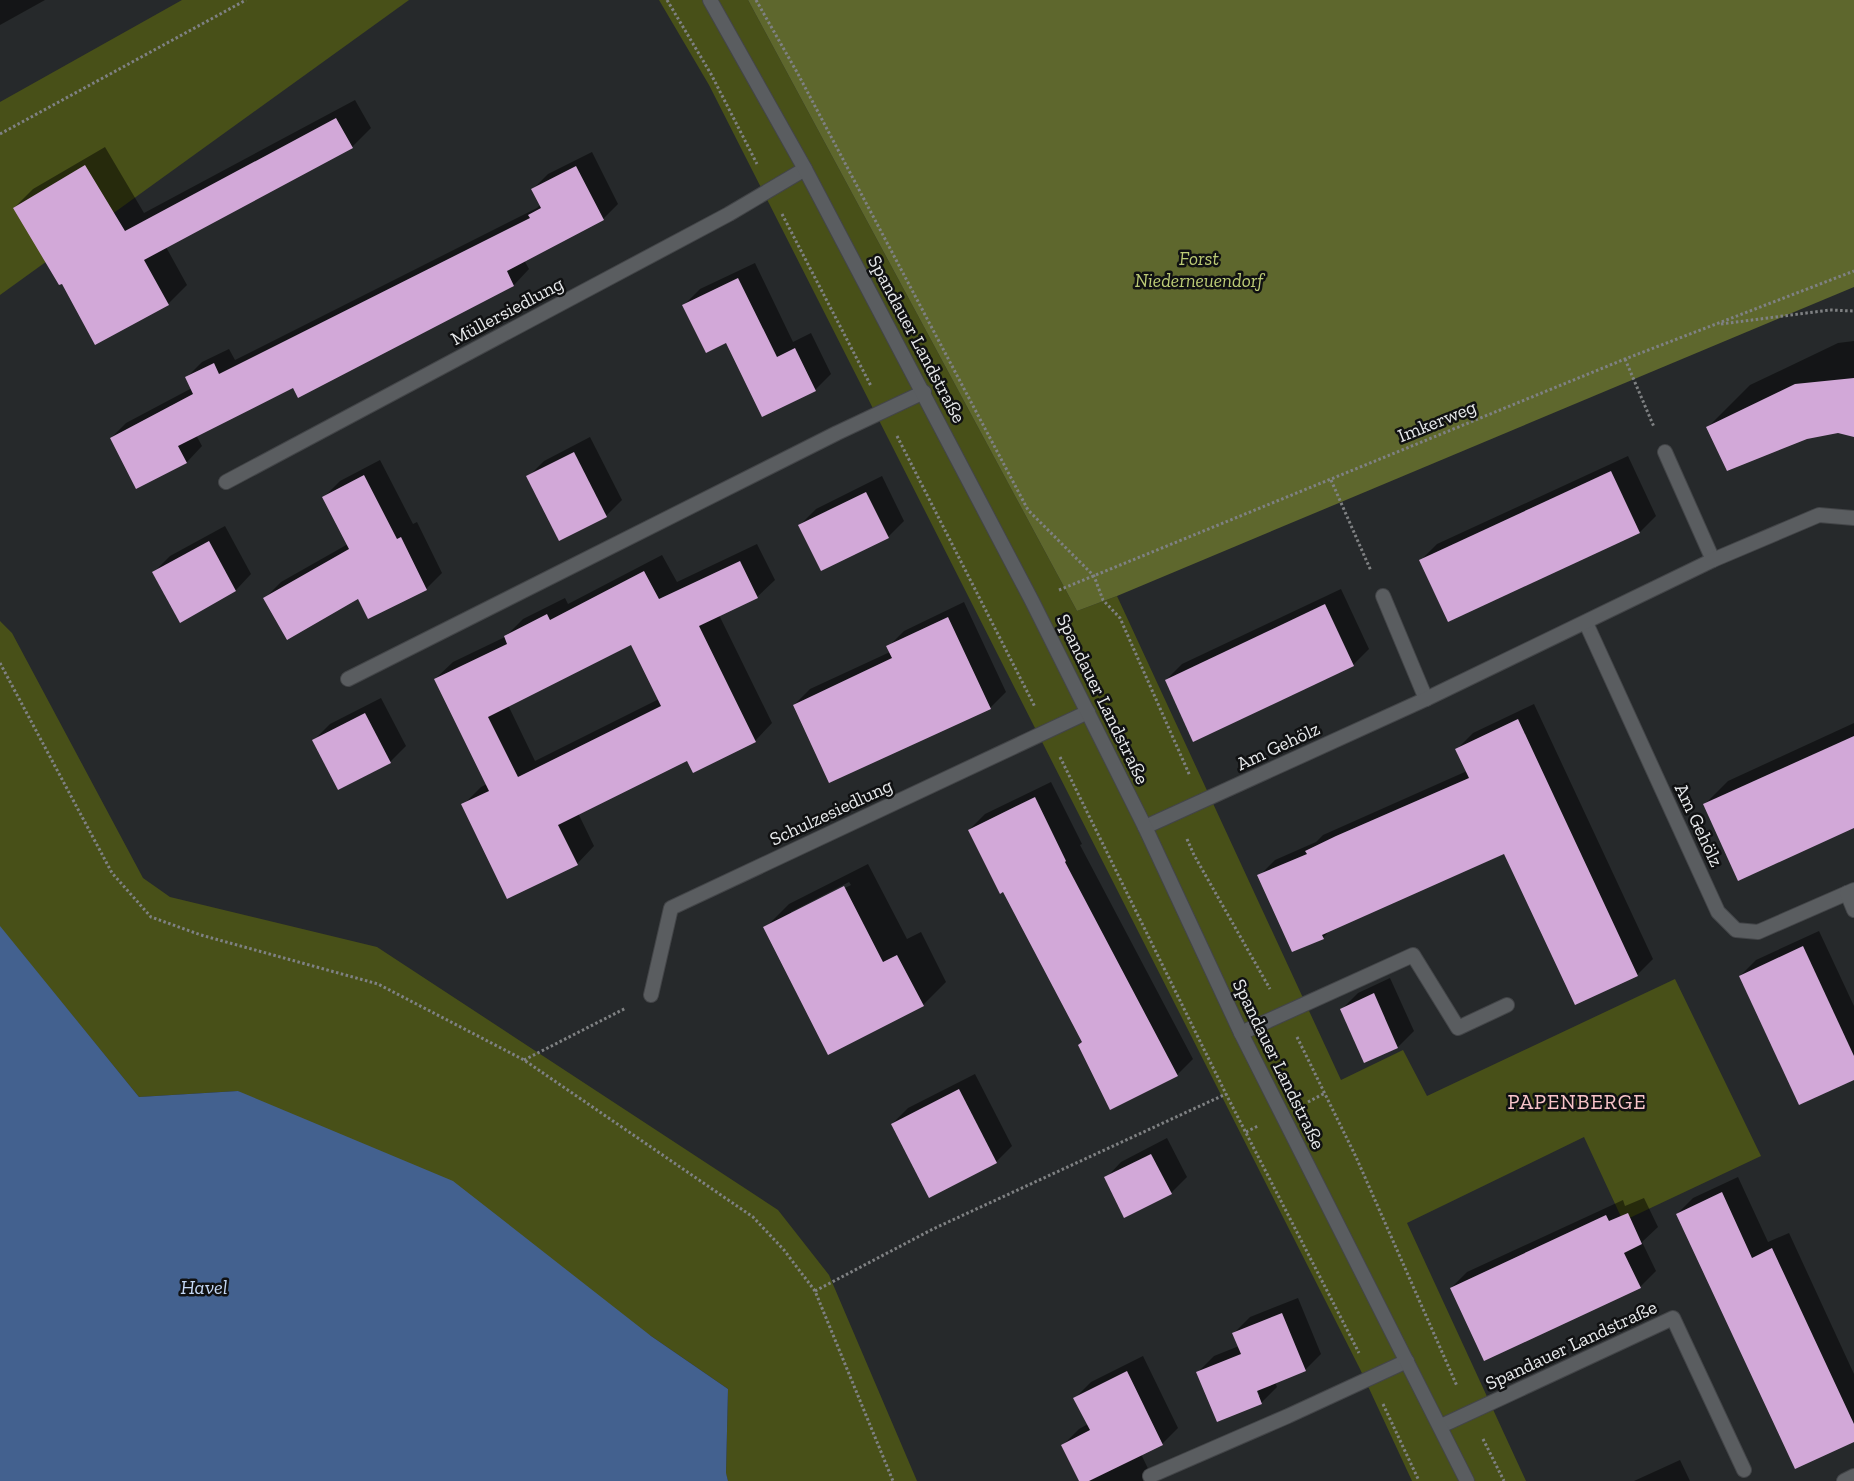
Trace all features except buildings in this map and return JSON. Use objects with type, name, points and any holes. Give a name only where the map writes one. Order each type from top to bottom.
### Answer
[{"type":"street","name":"Spandauer Landstraße","points":[[710,0],[805,169],[924,392],[1032,601],[1145,827],[1241,1033],[1441,1426],[1467,1481]]},
{"type":"street","name":"Müllersiedlung","points":[[226,482],[729,214],[805,169]]},
{"type":"street","points":[[348,679],[837,433],[924,392]]},
{"type":"street","points":[[1665,452],[1713,560]]},
{"type":"street","name":"Am Gehölz","points":[[1145,827],[1426,699],[1713,560],[1819,515],[1854,518]]},
{"type":"street","points":[[1383,596],[1426,699]]},
{"type":"street","name":"Am Gehölz","points":[[1586,623],[1718,912],[1736,930],[1758,932],[1850,891],[1854,910]]},
{"type":"street","name":"Schulzesiedlung","points":[[651,995],[671,908],[1088,712]]},
{"type":"street","points":[[1241,1033],[1413,955],[1458,1028],[1507,1005]]},
{"type":"street","name":"Spandauer Landstraße","points":[[1441,1426],[1673,1318],[1744,1470]]},
{"type":"street","points":[[1150,1476],[1288,1416],[1407,1361]]},
{"type":"street","points":[[1844,1481],[1854,1476]]},
{"type":"path","points":[[0,134],[246,0]]},
{"type":"path","points":[[756,0],[807,91],[1028,510],[1094,576],[1103,600],[1120,618],[1192,781],[1176,814],[1194,855],[1306,1053],[1356,1157],[1470,1412],[1504,1481]]},
{"type":"path","name":"Imkerweg","points":[[1032,601],[1626,359],[1854,271]]},
{"type":"path","points":[[1716,324],[1830,310],[1854,311]]},
{"type":"path","points":[[1626,359],[1665,452]]},
{"type":"path","points":[[1331,480],[1383,596]]},
{"type":"path","points":[[0,663],[112,873],[151,916],[201,935],[378,984],[524,1060],[753,1216],[784,1250],[815,1290],[892,1481]]},
{"type":"path","points":[[524,1060],[651,995]]},
{"type":"path","points":[[815,1290],[933,1228],[1226,1094]]},
{"type":"green space","points":[[182,0],[409,0],[0,295],[0,102]]},
{"type":"green space","points":[[659,0],[748,0],[1077,611],[1117,596],[1341,1080],[1403,1050],[1427,1096],[1675,979],[1761,1156],[1623,1221],[1584,1137],[1407,1223],[1526,1481],[1412,1481],[1360,1369],[709,85]]},
{"type":"green space","name":"Forst Niederneuendorf","points":[[748,0],[1854,0],[1854,287],[1117,596],[1077,611]]},
{"type":"green space","points":[[0,621],[12,633],[143,878],[170,897],[377,947],[778,1210],[829,1275],[917,1481],[728,1481],[726,1474],[728,1389],[651,1336],[238,1091],[139,1097],[0,927]]},
{"type":"water","name":"Havel","points":[[0,926],[139,1097],[238,1091],[453,1181],[651,1336],[728,1389],[726,1473],[728,1481],[0,1481]]},
{"type":"district","name":"PAPENBERGE","points":[[1577,1101]]}]
